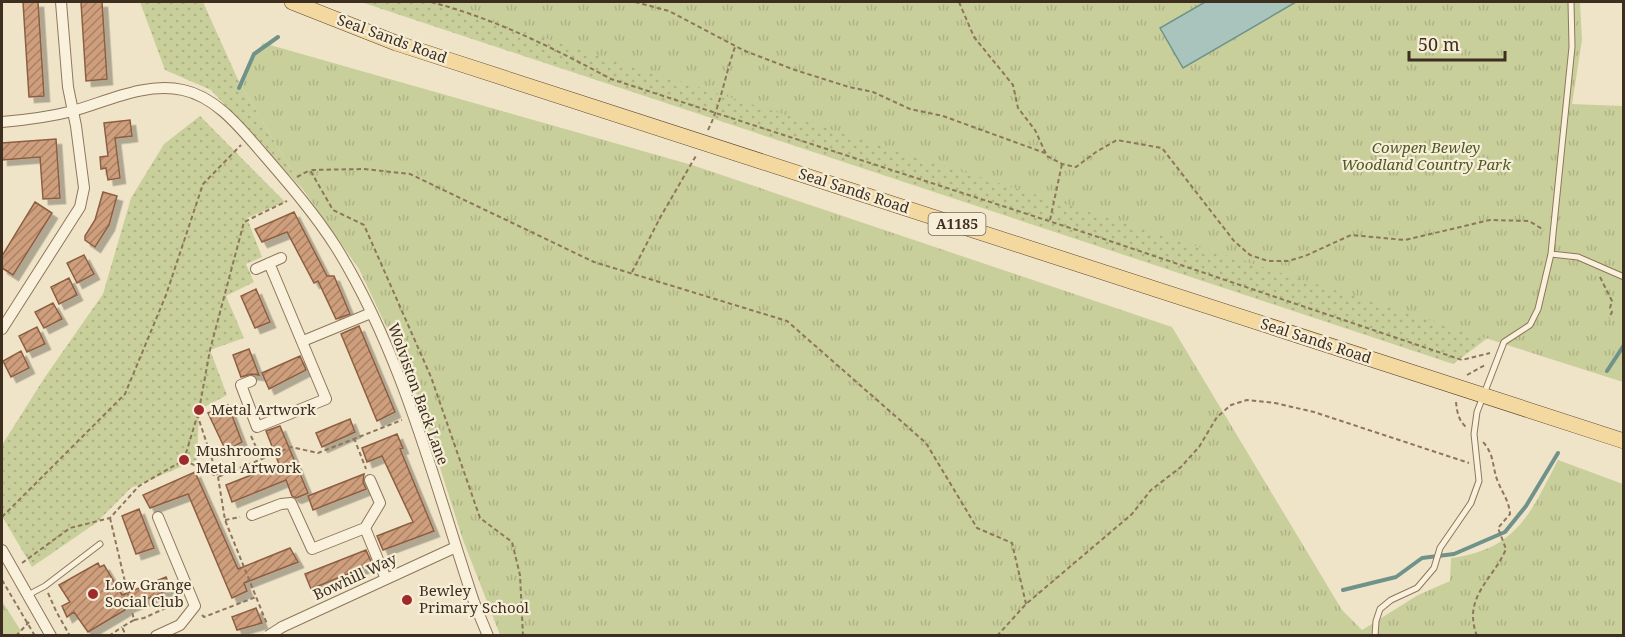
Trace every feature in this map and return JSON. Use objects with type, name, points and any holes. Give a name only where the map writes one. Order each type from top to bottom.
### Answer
[{"type":"main road","name":"Seal Sands Road","points":[[292,2],[396,43],[1623,441]]},
{"type":"street","points":[[3,320],[80,207],[84,188],[68,87],[61,2]]},
{"type":"street","name":"Wolviston Back Lane","points":[[2,122],[42,118],[144,90],[165,88],[201,95],[248,138],[299,196],[335,245],[371,313],[395,366],[413,415],[488,636]]},
{"type":"street","points":[[256,269],[281,258]]},
{"type":"street","points":[[251,381],[241,385],[257,427],[326,399],[269,263]]},
{"type":"street","points":[[303,341],[371,313]]},
{"type":"street","points":[[252,515],[281,504],[291,503],[312,549],[365,528],[380,503],[370,480]]},
{"type":"street","points":[[156,636],[180,624],[193,601],[158,517]]},
{"type":"street","points":[[365,528],[386,579]]},
{"type":"street","name":"Bowhill Way","points":[[268,636],[282,627],[456,547]]},
{"type":"street","points":[[2,550],[50,635]]},
{"type":"street","points":[[180,624],[185,636]]},
{"type":"lane","points":[[1375,636],[1380,609],[1391,600],[1417,588],[1434,568],[1440,548],[1471,504],[1479,481],[1474,434],[1477,412],[1504,342],[1530,325],[1538,309],[1551,254],[1572,47],[1571,2]]},
{"type":"lane","points":[[1551,254],[1578,257],[1623,278]]},
{"type":"lane","points":[[27,596],[45,586],[99,544]]},
{"type":"path","points":[[431,2],[455,8],[543,42],[611,79],[1050,221],[1462,360],[1484,353],[1499,352]]},
{"type":"path","points":[[635,2],[669,11],[735,46],[795,70],[873,92],[910,109],[954,120],[1045,153],[1062,164],[1076,167],[1117,140],[1162,148],[1234,241],[1250,255],[1268,261],[1288,261],[1305,256],[1351,235],[1405,240],[1490,220],[1528,221],[1553,234]]},
{"type":"path","points":[[959,2],[974,37],[1013,85],[1018,108],[1035,130],[1045,153]]},
{"type":"path","points":[[632,272],[703,142],[716,113],[735,46]]},
{"type":"path","points":[[2,517],[125,394],[166,295],[203,184],[248,138]]},
{"type":"path","points":[[1050,221],[1062,164]]},
{"type":"path","points":[[523,636],[520,575],[512,542],[480,518],[431,377],[364,225],[333,210],[310,170],[364,169],[410,174],[594,262],[787,321],[926,443],[977,528],[1012,543],[1026,604]]},
{"type":"path","points":[[13,570],[70,528],[110,518],[139,486],[184,460],[244,222],[299,196]]},
{"type":"path","points":[[1602,268],[1601,279],[1612,301],[1610,308],[1612,312],[1609,318]]},
{"type":"path","points":[[997,636],[1026,604],[1132,514],[1151,490],[1181,467],[1199,447],[1217,417],[1231,405],[1247,400],[1314,412],[1466,463],[1478,462]]},
{"type":"path","points":[[197,414],[218,477],[225,520],[265,620]]},
{"type":"path","points":[[218,477],[291,447],[318,453],[413,415]]},
{"type":"path","points":[[257,427],[251,435],[261,458]]},
{"type":"path","points":[[1474,434],[1493,455],[1498,481],[1509,502],[1510,514],[1498,528],[1506,549],[1499,566],[1490,574],[1472,609],[1473,627],[1477,636]]},
{"type":"path","points":[[354,438],[370,480]]},
{"type":"path","points":[[184,460],[218,477]]},
{"type":"path","points":[[225,520],[252,515]]},
{"type":"path","points":[[110,518],[134,620]]},
{"type":"path","points":[[2,580],[35,636]]},
{"type":"path","points":[[45,586],[70,636]]},
{"type":"path","points":[[109,636],[134,620],[193,601],[204,617],[256,597]]},
{"type":"path","points":[[16,636],[37,613]]},
{"type":"path","points":[[122,627],[126,636]]},
{"type":"green space","points":[[140,2],[203,2],[239,82],[304,191],[211,90],[165,70]]},
{"type":"green space","points":[[361,2],[984,2],[1521,313],[1453,364]]},
{"type":"green space","name":"Cowpen Bewley Woodland Country Park","points":[[431,2],[1580,2],[1582,40],[1572,104],[1623,106],[1623,382]]},
{"type":"green space","points":[[263,43],[692,165],[1172,327],[1342,610],[1362,630],[1418,595],[1450,581],[1451,558],[1492,546],[1519,526],[1539,497],[1558,460],[1623,484],[1623,635],[500,635],[463,540],[413,383],[359,269],[304,191],[239,82]]},
{"type":"green space","points":[[200,116],[285,202],[247,218],[262,257],[246,264],[254,282],[226,296],[244,338],[210,350],[227,395],[199,410],[197,460],[131,488],[96,523],[32,567],[2,516],[2,445],[45,377],[103,294],[131,198],[164,144]]},
{"type":"green space","points":[[2,601],[21,631],[16,635],[2,635]]},
{"type":"water","points":[[1205,2],[1296,2],[1183,68],[1160,28]]},
{"type":"building","points":[[23,2],[38,2],[44,96],[29,97]]},
{"type":"building","points":[[81,2],[102,2],[107,79],[86,81]]},
{"type":"building","points":[[130,120],[132,136],[115,138],[120,178],[108,180],[106,168],[101,169],[100,157],[108,156],[104,123]]},
{"type":"building","points":[[56,139],[60,198],[43,199],[40,157],[2,160],[2,143]]},
{"type":"building","points":[[103,192],[117,196],[109,225],[95,247],[85,240],[85,236],[95,220]]},
{"type":"building","points":[[35,202],[52,213],[13,275],[2,268],[2,256]]},
{"type":"building","points":[[294,212],[327,276],[334,276],[350,314],[336,319],[318,281],[314,283],[287,232],[262,242],[255,229]]},
{"type":"building","points":[[84,255],[94,274],[77,283],[67,263]]},
{"type":"building","points":[[69,278],[77,295],[59,304],[51,287]]},
{"type":"building","points":[[256,289],[270,322],[255,328],[241,296]]},
{"type":"building","points":[[53,303],[62,319],[44,328],[35,312]]},
{"type":"building","points":[[359,326],[395,412],[377,421],[341,334]]},
{"type":"building","points":[[37,327],[45,344],[27,352],[19,336]]},
{"type":"building","points":[[249,349],[259,375],[251,374],[241,377],[233,355]]},
{"type":"building","points":[[21,351],[29,368],[11,377],[3,361]]},
{"type":"building","points":[[300,356],[306,370],[269,389],[262,373]]},
{"type":"building","points":[[228,405],[242,442],[226,451],[208,413]]},
{"type":"building","points":[[350,419],[355,432],[322,447],[316,433]]},
{"type":"building","points":[[280,426],[308,493],[296,498],[292,496],[286,480],[232,502],[226,485],[279,464],[266,431]]},
{"type":"building","points":[[397,434],[403,448],[400,449],[434,531],[383,550],[377,536],[413,522],[382,456],[367,462],[362,448]]},
{"type":"building","points":[[195,472],[238,569],[290,548],[298,562],[244,583],[247,591],[232,598],[188,494],[150,508],[143,495]]},
{"type":"building","points":[[364,474],[363,482],[366,489],[313,510],[308,496]]},
{"type":"building","points":[[139,509],[154,548],[136,554],[122,516]]},
{"type":"building","points":[[366,550],[372,564],[311,589],[305,574]]},
{"type":"building","name":"Low Grange Social Club","points":[[98,563],[100,567],[104,565],[122,595],[166,577],[171,589],[125,608],[88,632],[74,612],[67,617],[62,606],[70,602],[59,585]]},
{"type":"building","points":[[256,608],[262,623],[237,630],[232,617]]},
{"type":"waterway","points":[[239,88],[254,54],[278,37]]},
{"type":"waterway","points":[[1607,371],[1624,345]]},
{"type":"waterway","points":[[1343,590],[1396,577],[1422,558],[1454,554],[1505,532],[1526,506],[1558,453]]},
{"type":"place","name":"Metal Artwork","points":[[199,410]]},
{"type":"place","name":"Mushrooms Metal Artwork","points":[[184,460]]},
{"type":"place","name":"Low Grange Social Club","points":[[93,594]]},
{"type":"place","name":"Bewley Primary School","points":[[407,600]]}]
